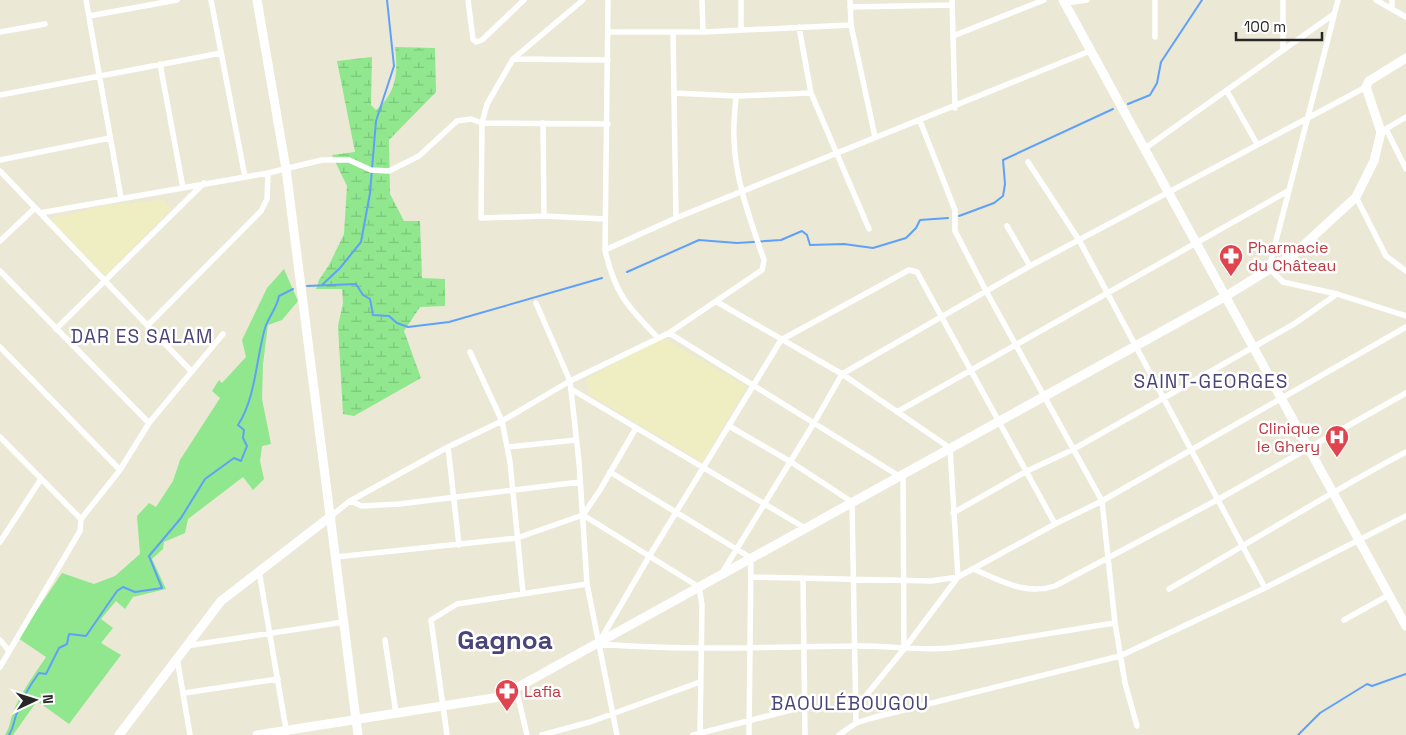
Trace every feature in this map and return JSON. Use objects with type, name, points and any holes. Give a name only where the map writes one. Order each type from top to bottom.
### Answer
[{"type":"street","points":[[86,0],[121,198]]},
{"type":"street","points":[[88,16],[177,0]]},
{"type":"street","points":[[211,0],[245,177]]},
{"type":"street","points":[[257,0],[286,169],[358,735]]},
{"type":"street","points":[[468,0],[473,39],[476,42],[482,40],[524,0]]},
{"type":"street","points":[[583,0],[513,59],[488,104],[482,123],[481,218],[544,216],[605,219]]},
{"type":"street","points":[[608,0],[608,124],[604,250],[614,284],[626,303],[658,338]]},
{"type":"street","points":[[702,0],[703,32]]},
{"type":"street","points":[[740,30],[741,0]]},
{"type":"street","points":[[850,0],[851,25],[875,137]]},
{"type":"street","points":[[953,36],[1044,0]]},
{"type":"street","points":[[1087,0],[1063,1],[1226,296],[1307,450],[1406,626]]},
{"type":"street","points":[[1155,0],[1155,37]]},
{"type":"street","points":[[1283,0],[1283,50]]},
{"type":"street","points":[[1269,268],[1338,0]]},
{"type":"street","points":[[1376,0],[1406,17]]},
{"type":"street","points":[[1392,0],[1392,9]]},
{"type":"street","points":[[850,7],[952,3],[955,108]]},
{"type":"street","points":[[1144,148],[1334,14]]},
{"type":"street","points":[[0,32],[45,24]]},
{"type":"street","points":[[608,32],[703,32],[851,25]]},
{"type":"street","points":[[799,27],[811,92],[869,229]]},
{"type":"street","points":[[674,32],[676,218]]},
{"type":"street","points":[[604,250],[676,218],[875,137],[955,108],[1090,52]]},
{"type":"street","points":[[0,95],[221,53]]},
{"type":"street","points":[[720,575],[842,374],[1030,266],[1366,87],[1370,81],[1406,58]]},
{"type":"street","points":[[513,59],[608,60]]},
{"type":"street","points":[[160,64],[183,188]]},
{"type":"street","points":[[1366,87],[1383,130],[1406,169]]},
{"type":"street","points":[[1226,90],[1257,144]]},
{"type":"street","points":[[674,93],[736,96],[811,92]]},
{"type":"street","points":[[119,735],[221,601],[350,501],[448,447],[502,420],[570,381],[669,333],[762,270],[764,260],[743,192],[734,141],[736,96]]},
{"type":"street","points":[[257,735],[286,733],[356,719],[500,697],[599,644],[720,575],[1226,296],[1294,254],[1356,197],[1374,161],[1383,130],[1406,117]]},
{"type":"street","points":[[40,213],[268,173],[331,159],[349,160],[377,171],[389,171],[419,156],[458,121],[471,119],[482,123],[608,124]]},
{"type":"street","points":[[920,121],[955,210],[955,231],[1072,450],[1102,501],[1120,656],[1125,683],[1137,726]]},
{"type":"street","points":[[543,123],[544,216]]},
{"type":"street","points":[[0,160],[110,138]]},
{"type":"street","points":[[1028,162],[1079,240],[1134,347],[1265,588]]},
{"type":"street","points":[[0,171],[192,371]]},
{"type":"street","points":[[148,325],[261,211],[267,200],[268,173]]},
{"type":"street","points":[[56,329],[204,183]]},
{"type":"street","points":[[897,412],[1288,191]]},
{"type":"street","points":[[1356,197],[1386,256],[1406,271]]},
{"type":"street","points":[[0,242],[35,208]]},
{"type":"street","points":[[1007,226],[1030,266]]},
{"type":"street","points":[[1269,268],[1283,282],[1336,294],[1406,316]]},
{"type":"street","points":[[599,644],[650,555],[781,340],[909,270],[917,272],[1055,524]]},
{"type":"street","points":[[0,271],[149,423]]},
{"type":"street","points":[[952,513],[1025,472],[1072,450],[1252,346],[1294,324],[1336,294]]},
{"type":"street","points":[[717,302],[842,374],[950,448]]},
{"type":"street","points":[[536,303],[570,381],[583,515],[587,584],[617,735]]},
{"type":"street","points":[[855,709],[904,649],[958,577],[1055,524],[1102,501],[1406,327]]},
{"type":"street","points":[[669,333],[901,475]]},
{"type":"street","points":[[0,667],[80,531],[81,519],[120,470],[149,423],[224,334]]},
{"type":"street","points":[[0,347],[120,470]]},
{"type":"street","points":[[470,352],[502,420],[513,491],[523,594]]},
{"type":"street","points":[[571,389],[805,528]]},
{"type":"street","points":[[973,568],[1021,589],[1037,590],[1055,586],[1217,500],[1406,393]]},
{"type":"street","points":[[728,426],[790,462],[852,502]]},
{"type":"street","points":[[336,557],[518,538],[583,515],[636,428]]},
{"type":"street","points":[[0,437],[81,519]]},
{"type":"street","points":[[507,447],[576,440]]},
{"type":"street","points":[[448,447],[459,545]]},
{"type":"street","points":[[950,448],[952,513],[958,577]]},
{"type":"street","points":[[1168,589],[1242,547],[1332,492],[1406,452]]},
{"type":"street","points":[[610,472],[751,558]]},
{"type":"street","points":[[901,475],[904,649]]},
{"type":"street","points":[[0,542],[41,479]]},
{"type":"street","points":[[350,501],[362,506],[513,491],[580,482]]},
{"type":"street","points":[[852,502],[856,723]]},
{"type":"street","points":[[583,515],[699,587],[702,605],[700,734]]},
{"type":"street","points":[[839,735],[856,723],[1120,656],[1265,588],[1406,516]]},
{"type":"street","points":[[749,735],[751,558]]},
{"type":"street","points":[[259,570],[271,633],[286,733]]},
{"type":"street","points":[[752,577],[931,581],[958,577]]},
{"type":"street","points":[[803,579],[803,707],[805,735]]},
{"type":"street","points":[[447,735],[431,620],[457,604],[587,584]]},
{"type":"street","points":[[1344,620],[1389,595]]},
{"type":"street","points":[[186,646],[344,622]]},
{"type":"street","points":[[599,644],[750,648],[854,646],[904,649],[950,648],[1115,623]]},
{"type":"street","points":[[0,640],[9,651]]},
{"type":"street","points":[[385,640],[396,713]]},
{"type":"street","points":[[177,658],[190,735]]},
{"type":"street","points":[[184,693],[278,679]]},
{"type":"street","points":[[542,735],[565,730],[700,682]]},
{"type":"street","points":[[516,688],[527,735]]},
{"type":"street","points":[[693,735],[803,707]]},
{"type":"shaded area","points":[[164,200],[171,209],[105,276],[50,219],[107,205]]},
{"type":"shaded area","points":[[662,337],[747,387],[702,462],[589,394],[586,379]]},
{"type":"green space","points":[[395,47],[435,48],[436,92],[389,140],[390,194],[404,221],[420,221],[422,278],[445,279],[445,306],[420,307],[404,331],[421,378],[354,416],[343,414],[338,326],[343,303],[342,289],[316,289],[344,234],[347,186],[332,155],[355,152],[337,61],[372,57],[371,105],[376,110],[392,89],[396,74]]},
{"type":"green space","points":[[284,269],[298,301],[282,320],[268,325],[263,364],[262,399],[271,444],[262,446],[260,461],[264,479],[253,490],[243,477],[188,519],[185,533],[164,542],[163,549],[152,559],[166,589],[133,597],[125,609],[116,601],[101,619],[113,628],[101,643],[121,655],[69,724],[37,701],[13,735],[5,735],[20,698],[46,657],[18,638],[62,573],[94,584],[115,576],[140,554],[137,516],[149,503],[156,507],[173,481],[180,460],[220,398],[212,391],[219,380],[222,383],[246,357],[242,340],[267,288]]},
{"type":"waterway","points":[[322,285],[340,268],[361,242],[370,193],[376,121],[394,66],[387,0]]},
{"type":"waterway","points":[[1128,104],[1150,95],[1157,83],[1161,62],[1202,0]]},
{"type":"waterway","points":[[959,216],[994,203],[1003,196],[1005,184],[1003,160],[1113,109]]},
{"type":"waterway","points":[[627,272],[699,240],[737,243],[781,240],[802,231],[807,235],[810,245],[844,244],[873,248],[906,238],[916,228],[920,220],[948,218]]},
{"type":"waterway","points":[[307,286],[356,284],[363,295],[370,299],[373,315],[389,316],[397,323],[408,327],[449,322],[602,278]]},
{"type":"waterway","points":[[9,735],[29,687],[39,673],[46,674],[59,648],[67,644],[69,634],[86,636],[117,591],[123,587],[135,592],[162,588],[149,556],[181,518],[205,479],[234,458],[241,461],[247,446],[243,438],[244,430],[238,425],[249,402],[265,328],[279,296],[293,289]]},
{"type":"waterway","points":[[1298,735],[1320,713],[1367,684],[1372,686],[1406,674]]},
{"type":"place","name":"Pharmacie du Château","points":[[1231,277]]},
{"type":"place","name":"Clinique le Ghery","points":[[1337,458]]},
{"type":"place","name":"Lafia","points":[[507,712]]},
{"type":"district","name":"DAR ES SALAM","points":[[142,336]]},
{"type":"district","name":"SAINT-GEORGES","points":[[1211,381]]},
{"type":"district","name":"Gagnoa","points":[[505,640]]},
{"type":"district","name":"BAOULÉBOUGOU","points":[[850,703]]}]
